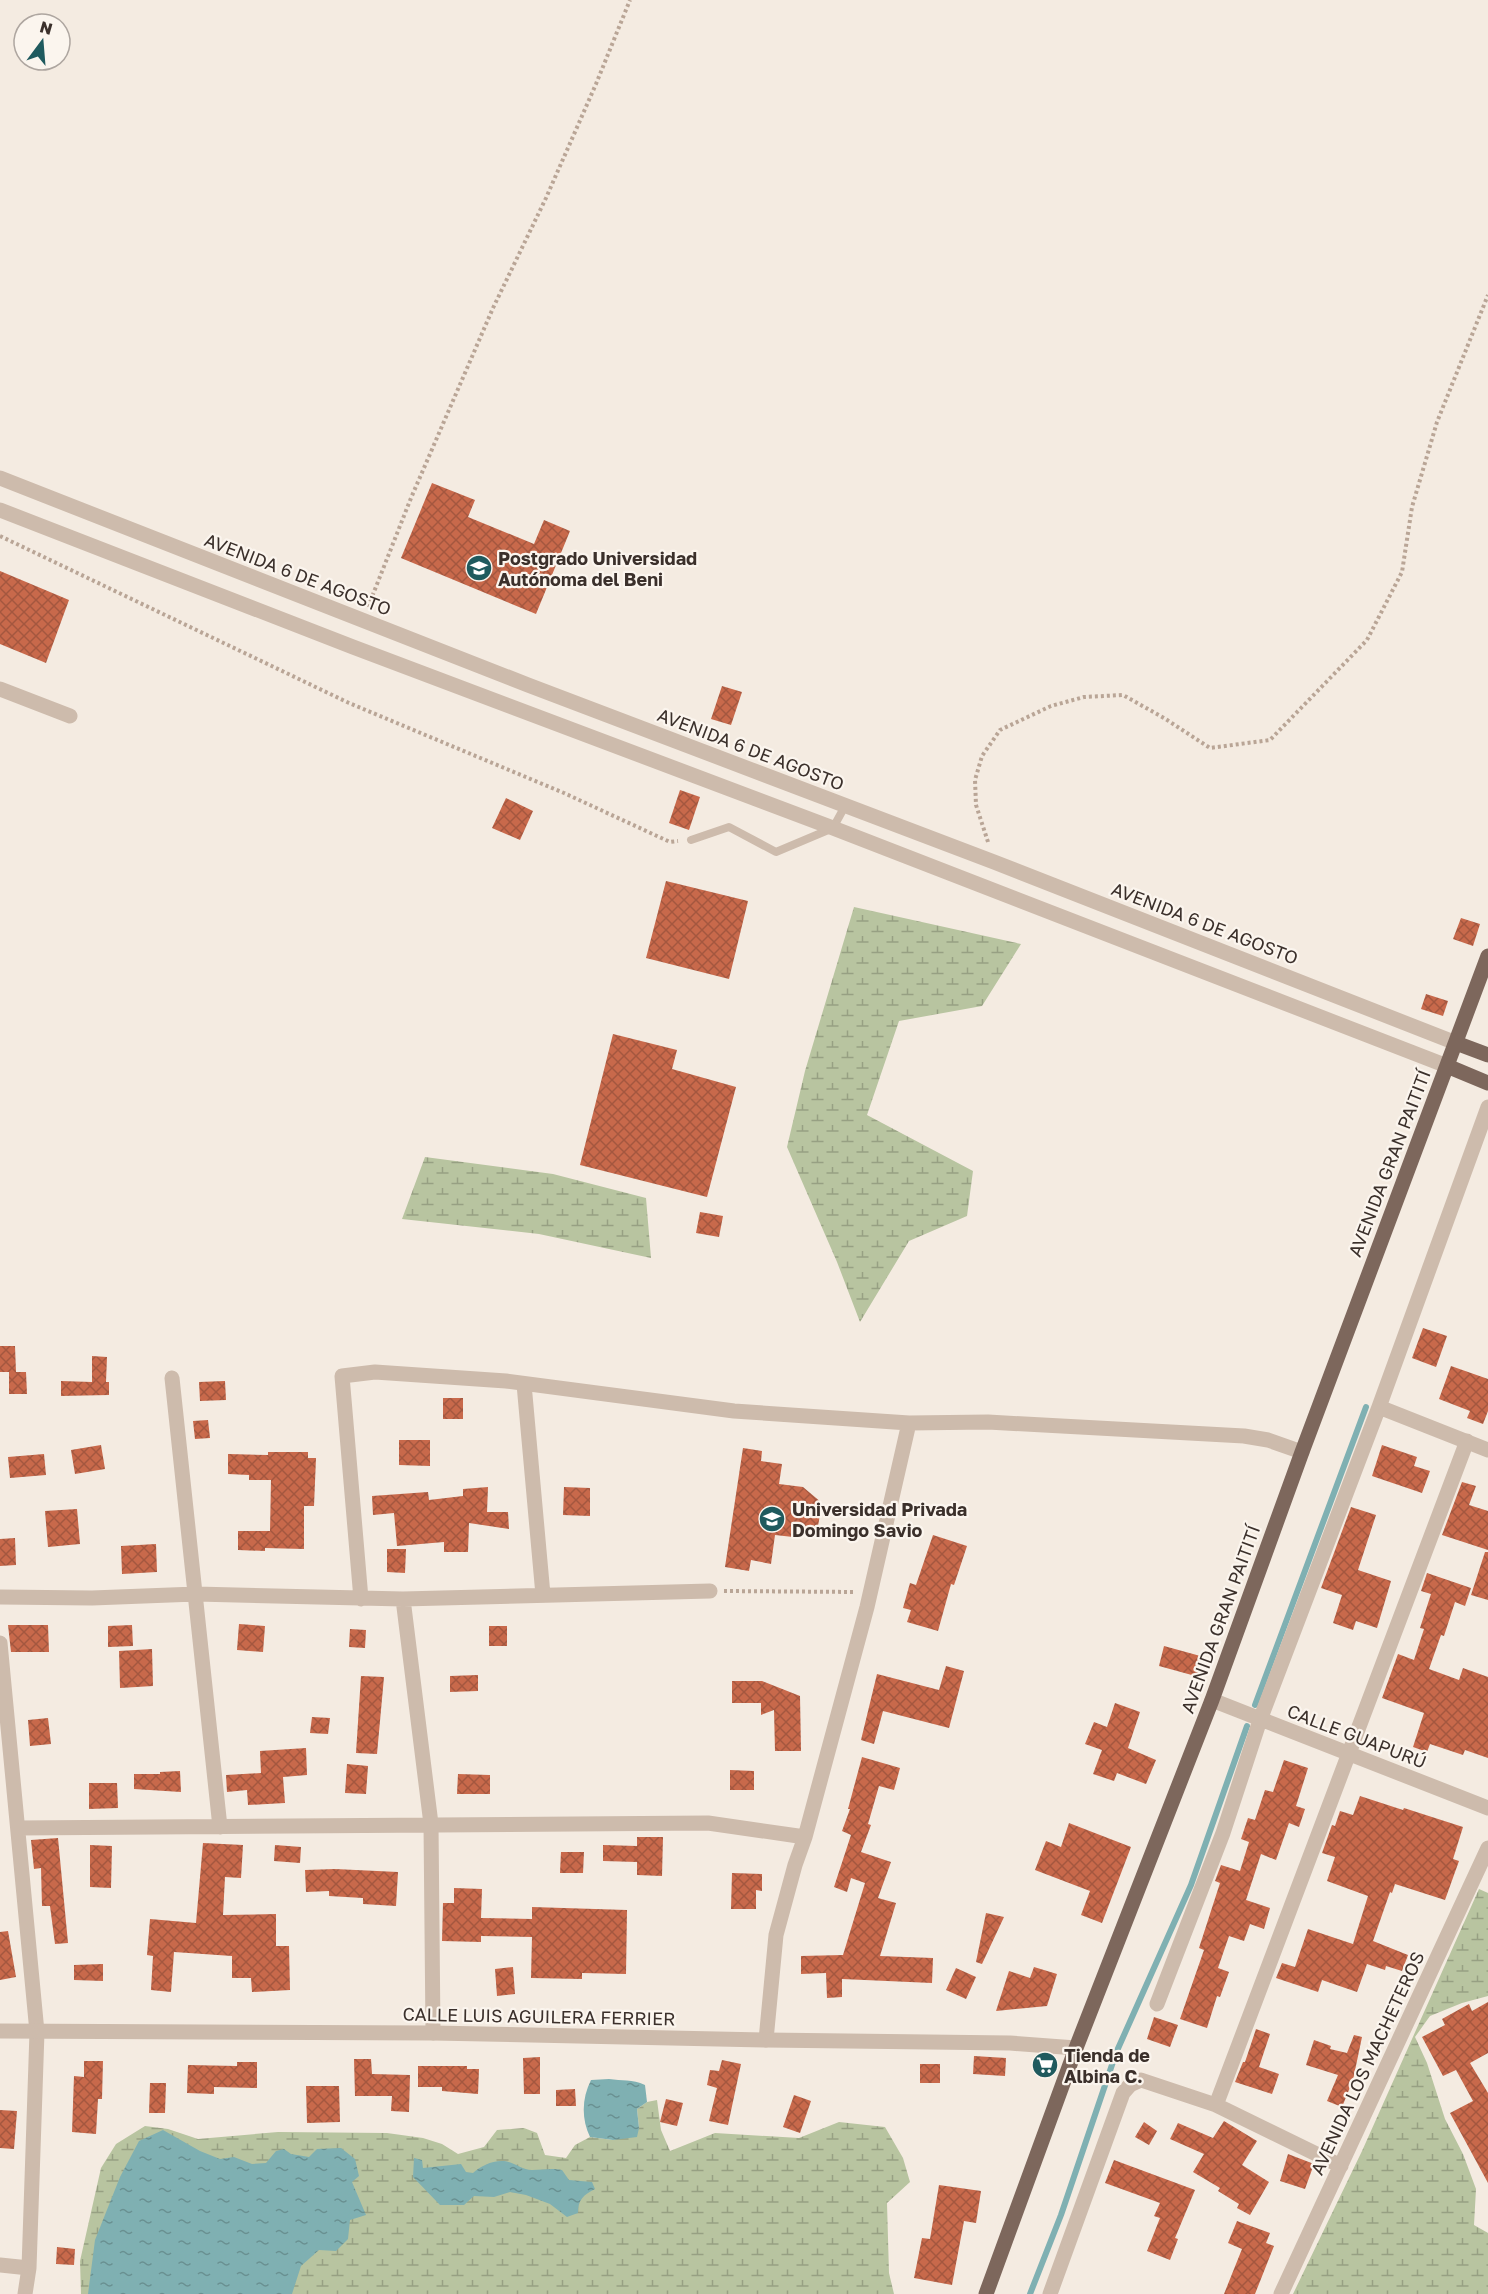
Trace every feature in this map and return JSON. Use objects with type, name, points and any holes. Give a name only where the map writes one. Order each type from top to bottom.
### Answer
[{"type":"main road","name":"AVENIDA GRAN PAITITÍ","points":[[986,2294],[1076,2048],[1212,1700],[1302,1452],[1488,956]]},
{"type":"main road","name":"AVENIDA 6 DE AGOSTO","points":[[1456,1043],[1488,1055]]},
{"type":"main road","points":[[1447,1066],[1488,1083]]},
{"type":"street","name":"AVENIDA 6 DE AGOSTO","points":[[0,478],[528,685],[994,862],[1456,1043]]},
{"type":"street","points":[[0,510],[342,643],[833,828],[1447,1066]]},
{"type":"street","points":[[519,708],[528,685]]},
{"type":"street","points":[[0,689],[70,716]]},
{"type":"street","points":[[690,774],[699,751]]},
{"type":"street","points":[[1224,980],[1234,956]]},
{"type":"street","points":[[1157,2004],[1223,1833],[1260,1720],[1379,1407],[1488,1107]]},
{"type":"street","points":[[361,1599],[342,1376],[375,1372],[524,1384],[734,1411],[909,1423],[988,1422],[1244,1436],[1268,1440],[1302,1452]]},
{"type":"street","points":[[172,1378],[220,1827]]},
{"type":"street","points":[[524,1384],[543,1595]]},
{"type":"street","points":[[1379,1407],[1488,1450]]},
{"type":"street","points":[[766,2040],[776,1935],[805,1837],[870,1592],[909,1423]]},
{"type":"street","points":[[1216,2105],[1350,1756],[1467,1441]]},
{"type":"street","points":[[0,1597],[92,1598],[196,1594],[402,1599],[710,1591]]},
{"type":"street","points":[[402,1599],[431,1824],[433,2033]]},
{"type":"street","points":[[0,1643],[37,2032],[28,2268],[25,2294]]},
{"type":"street","name":"CALLE GUAPURÚ","points":[[1212,1700],[1350,1756],[1488,1808]]},
{"type":"street","points":[[18,1828],[708,1823],[805,1837]]},
{"type":"street","name":"AVENIDA LOS MACHETEROS","points":[[1281,2294],[1488,1848]]},
{"type":"street","name":"CALLE LUIS AGUILERA FERRIER","points":[[0,2031],[433,2033],[1010,2043],[1076,2048]]},
{"type":"street","points":[[1050,2294],[1124,2093],[1130,2085],[1141,2080],[1216,2105],[1341,2166]]},
{"type":"street","points":[[0,2265],[28,2268]]},
{"type":"lane","points":[[691,840],[729,827],[776,852],[833,828],[845,806]]},
{"type":"path","points":[[363,620],[411,498],[479,339],[546,198],[630,0]]},
{"type":"path","points":[[994,862],[976,805],[975,780],[982,756],[1000,730],[1062,703],[1084,697],[1123,695],[1210,748],[1270,740],[1367,640],[1402,572],[1412,507],[1437,422],[1488,295]]},
{"type":"path","points":[[0,536],[349,703],[564,793],[670,842],[691,840]]},
{"type":"path","points":[[710,1591],[870,1592]]},
{"type":"green space","points":[[854,907],[1021,944],[982,1006],[899,1021],[867,1115],[973,1171],[967,1216],[909,1241],[860,1322],[837,1262],[787,1147],[805,1071]]},
{"type":"green space","points":[[425,1157],[553,1174],[646,1198],[651,1258],[539,1234],[402,1219]]},
{"type":"green space","points":[[1479,1889],[1488,1893],[1488,1996],[1462,2003],[1430,2016],[1415,2037],[1427,2063],[1445,2119],[1463,2154],[1476,2189],[1474,2225],[1488,2233],[1488,2294],[1293,2294],[1362,2151]]},
{"type":"green space","points":[[657,2100],[661,2130],[670,2151],[715,2133],[799,2138],[839,2122],[885,2127],[903,2158],[910,2182],[887,2203],[889,2273],[894,2294],[81,2294],[80,2261],[101,2168],[116,2144],[145,2126],[168,2129],[198,2139],[278,2132],[387,2133],[423,2138],[442,2144],[458,2154],[484,2147],[497,2130],[524,2128],[537,2133],[545,2155],[566,2158],[575,2145],[590,2137],[613,2140],[639,2128],[637,2109],[647,2102]]},
{"type":"water","points":[[609,2079],[645,2085],[647,2102],[637,2109],[639,2128],[637,2137],[613,2140],[590,2137],[584,2115],[584,2101],[588,2087],[591,2080]]},
{"type":"water","points":[[163,2130],[200,2151],[220,2159],[234,2157],[252,2164],[266,2163],[276,2151],[284,2149],[291,2154],[309,2157],[317,2149],[341,2148],[355,2159],[359,2176],[352,2182],[366,2215],[350,2220],[348,2239],[336,2251],[319,2250],[301,2266],[292,2294],[88,2294],[95,2240],[120,2177],[139,2141]]},
{"type":"water","points":[[414,2158],[422,2160],[423,2168],[461,2164],[466,2172],[473,2173],[496,2161],[508,2162],[528,2170],[562,2170],[569,2180],[592,2182],[595,2189],[582,2198],[578,2213],[567,2217],[550,2204],[510,2192],[494,2197],[474,2196],[464,2205],[440,2205],[413,2177]]},
{"type":"building","points":[[432,483],[475,500],[468,517],[534,544],[544,520],[570,531],[536,614],[401,558]]},
{"type":"building","points":[[0,571],[69,600],[46,663],[0,644]]},
{"type":"building","points":[[722,686],[742,692],[731,725],[711,719]]},
{"type":"building","points":[[680,790],[700,797],[689,830],[669,823]]},
{"type":"building","points":[[506,798],[533,811],[520,840],[492,828]]},
{"type":"building","points":[[666,881],[748,901],[729,979],[646,958]]},
{"type":"building","points":[[1461,918],[1480,924],[1473,946],[1453,939]]},
{"type":"building","points":[[1426,994],[1448,1001],[1443,1016],[1421,1009]]},
{"type":"building","points":[[613,1034],[677,1050],[672,1069],[736,1087],[707,1197],[580,1165]]},
{"type":"building","points":[[700,1212],[723,1216],[719,1237],[696,1233]]},
{"type":"building","points":[[1423,1328],[1447,1336],[1436,1367],[1412,1358]]},
{"type":"building","points":[[0,1346],[15,1346],[16,1372],[26,1372],[27,1394],[9,1394],[9,1372],[0,1372]]},
{"type":"building","points":[[92,1356],[107,1357],[106,1382],[109,1382],[109,1395],[61,1396],[61,1381],[92,1382]]},
{"type":"building","points":[[1451,1366],[1488,1379],[1488,1411],[1483,1424],[1467,1418],[1470,1411],[1439,1399]]},
{"type":"building","points":[[225,1381],[226,1400],[200,1401],[199,1382]]},
{"type":"building","points":[[443,1398],[463,1398],[463,1419],[443,1419]]},
{"type":"building","points":[[208,1420],[210,1438],[195,1439],[193,1421]]},
{"type":"building","points":[[399,1440],[430,1440],[430,1466],[399,1465]]},
{"type":"building","points":[[101,1445],[105,1469],[75,1474],[71,1450]]},
{"type":"building","points":[[1382,1445],[1417,1457],[1414,1466],[1430,1471],[1422,1493],[1372,1476]]},
{"type":"building","points":[[743,1448],[762,1451],[761,1461],[782,1464],[779,1484],[803,1487],[822,1503],[817,1532],[793,1537],[775,1535],[771,1564],[751,1560],[749,1571],[725,1567]]},
{"type":"building","points":[[268,1452],[308,1452],[308,1458],[316,1458],[314,1506],[304,1506],[304,1549],[238,1550],[238,1531],[270,1531],[271,1480],[249,1480],[249,1475],[228,1474],[228,1454],[268,1455]]},
{"type":"building","points":[[44,1454],[46,1475],[10,1478],[8,1457]]},
{"type":"building","points":[[1462,1482],[1476,1486],[1469,1505],[1488,1511],[1488,1550],[1442,1535]]},
{"type":"building","points":[[488,1487],[487,1512],[508,1512],[509,1529],[469,1523],[468,1552],[444,1552],[444,1542],[397,1546],[394,1513],[373,1515],[372,1496],[428,1492],[429,1500],[463,1496],[463,1489]]},
{"type":"building","points":[[564,1487],[590,1488],[590,1516],[563,1515]]},
{"type":"building","points":[[1351,1507],[1376,1515],[1358,1570],[1391,1581],[1377,1628],[1356,1621],[1353,1630],[1333,1623],[1342,1595],[1321,1588]]},
{"type":"building","points":[[77,1509],[80,1544],[48,1547],[45,1511]]},
{"type":"building","points":[[933,1535],[967,1546],[954,1585],[951,1584],[938,1631],[907,1622],[911,1610],[903,1608],[910,1583],[916,1585]]},
{"type":"building","points":[[15,1538],[16,1565],[0,1566],[0,1539]]},
{"type":"building","points":[[156,1544],[157,1572],[122,1574],[121,1546]]},
{"type":"building","points":[[387,1549],[406,1549],[405,1573],[387,1572]]},
{"type":"building","points":[[1485,1552],[1488,1552],[1488,1600],[1471,1595]]},
{"type":"building","points":[[1427,1573],[1471,1588],[1465,1606],[1455,1602],[1444,1636],[1441,1635],[1429,1669],[1459,1680],[1463,1668],[1488,1677],[1488,1758],[1465,1750],[1463,1755],[1430,1744],[1427,1752],[1413,1747],[1424,1713],[1382,1698],[1398,1654],[1414,1660],[1424,1629],[1420,1628],[1431,1594],[1421,1591]]},
{"type":"building","points":[[239,1624],[265,1626],[263,1652],[237,1650]]},
{"type":"building","points":[[8,1625],[48,1625],[49,1652],[11,1652]]},
{"type":"building","points":[[132,1625],[133,1646],[108,1647],[108,1626]]},
{"type":"building","points":[[489,1626],[507,1626],[507,1646],[489,1646]]},
{"type":"building","points":[[350,1629],[366,1630],[365,1648],[349,1647]]},
{"type":"building","points":[[1164,1646],[1204,1657],[1199,1677],[1159,1666]]},
{"type":"building","points":[[152,1649],[153,1686],[120,1688],[119,1651]]},
{"type":"building","points":[[946,1666],[964,1671],[949,1728],[883,1711],[874,1744],[861,1740],[877,1674],[939,1690]]},
{"type":"building","points":[[478,1675],[478,1691],[450,1692],[450,1676]]},
{"type":"building","points":[[361,1676],[384,1677],[377,1754],[356,1753]]},
{"type":"building","points":[[732,1681],[762,1681],[800,1696],[801,1751],[775,1751],[774,1710],[761,1715],[761,1703],[732,1703]]},
{"type":"building","points":[[1115,1703],[1140,1712],[1128,1748],[1156,1760],[1146,1784],[1117,1773],[1114,1781],[1093,1774],[1102,1750],[1085,1744],[1094,1722],[1107,1727]]},
{"type":"building","points":[[312,1717],[330,1718],[328,1734],[310,1733]]},
{"type":"building","points":[[48,1718],[51,1744],[30,1746],[28,1720]]},
{"type":"building","points":[[306,1748],[307,1775],[283,1777],[285,1803],[248,1805],[247,1790],[227,1792],[226,1775],[261,1773],[260,1751]]},
{"type":"building","points":[[862,1757],[900,1768],[894,1790],[879,1786],[868,1824],[871,1825],[861,1852],[891,1862],[878,1898],[896,1903],[880,1956],[933,1958],[932,1983],[842,1979],[842,1997],[827,1998],[826,1973],[801,1974],[801,1956],[843,1955],[865,1883],[851,1878],[847,1892],[834,1887],[851,1835],[842,1831],[850,1809],[848,1809]]},
{"type":"building","points":[[1284,1760],[1308,1768],[1296,1806],[1305,1809],[1299,1827],[1289,1823],[1276,1860],[1261,1854],[1246,1900],[1270,1908],[1264,1929],[1250,1924],[1244,1941],[1229,1936],[1218,1968],[1229,1972],[1220,1997],[1217,1996],[1207,2028],[1180,2019],[1204,1950],[1199,1948],[1220,1883],[1215,1881],[1221,1865],[1240,1871],[1249,1842],[1241,1839],[1248,1818],[1255,1820],[1265,1790],[1273,1792]]},
{"type":"building","points":[[347,1764],[368,1766],[366,1794],[345,1793]]},
{"type":"building","points":[[730,1770],[754,1771],[754,1790],[730,1790]]},
{"type":"building","points":[[180,1771],[181,1792],[134,1789],[134,1774]]},
{"type":"building","points":[[458,1774],[490,1775],[490,1794],[457,1794]]},
{"type":"building","points":[[89,1783],[117,1783],[118,1808],[89,1809]]},
{"type":"building","points":[[1360,1796],[1463,1827],[1453,1859],[1459,1861],[1445,1900],[1395,1884],[1373,1941],[1408,1955],[1402,1971],[1386,1966],[1385,1970],[1367,1964],[1357,1992],[1322,1980],[1318,1992],[1276,1978],[1282,1963],[1295,1967],[1308,1929],[1353,1944],[1368,1896],[1327,1881],[1335,1857],[1322,1853],[1332,1825],[1335,1826],[1340,1811],[1353,1815]]},
{"type":"building","points":[[1069,1823],[1131,1847],[1102,1923],[1081,1915],[1090,1891],[1035,1870],[1046,1841],[1061,1847]]},
{"type":"building","points":[[637,1837],[663,1837],[662,1876],[637,1875],[637,1862],[603,1861],[603,1845],[637,1846]]},
{"type":"building","points":[[58,1838],[68,1943],[55,1944],[50,1906],[42,1906],[41,1868],[34,1869],[31,1840]]},
{"type":"building","points":[[203,1843],[243,1845],[241,1878],[225,1877],[223,1915],[276,1914],[276,1946],[289,1946],[290,1990],[252,1992],[251,1978],[232,1978],[232,1956],[174,1952],[171,1992],[151,1990],[153,1956],[147,1955],[150,1919],[196,1923]]},
{"type":"building","points":[[90,1845],[112,1846],[111,1888],[90,1887]]},
{"type":"building","points":[[275,1845],[301,1847],[300,1863],[274,1861]]},
{"type":"building","points":[[561,1852],[584,1852],[583,1873],[560,1873]]},
{"type":"building","points":[[305,1870],[398,1872],[396,1906],[363,1904],[363,1898],[329,1896],[329,1891],[306,1892]]},
{"type":"building","points":[[732,1873],[762,1874],[762,1891],[756,1890],[756,1909],[731,1909]]},
{"type":"building","points":[[454,1888],[482,1889],[481,1918],[532,1919],[532,1907],[627,1910],[626,1974],[582,1973],[582,1979],[531,1978],[532,1937],[481,1936],[481,1942],[442,1941],[443,1903],[454,1903]]},
{"type":"building","points":[[986,1913],[1004,1917],[982,1964],[976,1962]]},
{"type":"building","points":[[8,1931],[16,1977],[0,1980],[0,1932]]},
{"type":"building","points":[[103,1964],[103,1981],[74,1980],[74,1965]]},
{"type":"building","points":[[513,1967],[515,1994],[497,1996],[495,1969]]},
{"type":"building","points":[[1034,1967],[1057,1974],[1047,2006],[996,2011],[1009,1971],[1030,1978]]},
{"type":"building","points":[[956,1968],[976,1977],[966,1999],[946,1990]]},
{"type":"building","points":[[1488,2002],[1488,2053],[1470,2063],[1488,2093],[1488,2183],[1450,2113],[1473,2101],[1456,2070],[1443,2076],[1422,2037],[1445,2025],[1442,2019],[1469,2004],[1472,2011]]},
{"type":"building","points":[[1154,2017],[1178,2025],[1170,2047],[1147,2039]]},
{"type":"building","points":[[1256,2029],[1270,2034],[1259,2067],[1279,2074],[1272,2094],[1235,2082],[1245,2062]]},
{"type":"building","points":[[1354,2035],[1362,2037],[1353,2080],[1342,2107],[1327,2101],[1338,2075],[1306,2065],[1314,2040],[1331,2046],[1330,2049],[1347,2053]]},
{"type":"building","points":[[974,2056],[1006,2058],[1005,2076],[973,2074]]},
{"type":"building","points":[[540,2057],[540,2094],[524,2094],[523,2058]]},
{"type":"building","points":[[354,2059],[371,2059],[372,2074],[410,2075],[409,2112],[391,2111],[392,2096],[355,2096]]},
{"type":"building","points":[[722,2060],[741,2064],[728,2125],[709,2121],[717,2088],[707,2085],[710,2070],[719,2071]]},
{"type":"building","points":[[84,2061],[103,2061],[102,2099],[98,2099],[96,2134],[72,2132],[74,2076],[84,2077]]},
{"type":"building","points":[[237,2062],[257,2062],[257,2088],[214,2087],[214,2094],[187,2093],[188,2065],[237,2066]]},
{"type":"building","points":[[920,2064],[940,2064],[940,2083],[920,2083]]},
{"type":"building","points":[[418,2066],[467,2066],[467,2069],[479,2069],[478,2094],[442,2091],[442,2087],[418,2087]]},
{"type":"building","points":[[150,2083],[166,2083],[165,2113],[149,2113]]},
{"type":"building","points":[[306,2086],[339,2086],[340,2122],[307,2123]]},
{"type":"building","points":[[575,2089],[576,2106],[556,2106],[556,2090]]},
{"type":"building","points":[[794,2095],[811,2101],[800,2133],[783,2127]]},
{"type":"building","points":[[666,2099],[683,2103],[677,2126],[660,2122]]},
{"type":"building","points":[[0,2110],[17,2111],[14,2149],[0,2148]]},
{"type":"building","points":[[1224,2121],[1257,2141],[1242,2165],[1269,2182],[1250,2215],[1237,2208],[1239,2204],[1218,2191],[1220,2188],[1193,2172],[1204,2154],[1170,2139],[1178,2123],[1213,2138]]},
{"type":"building","points":[[1144,2122],[1157,2131],[1149,2145],[1135,2137]]},
{"type":"building","points":[[1288,2154],[1314,2164],[1305,2189],[1280,2181]]},
{"type":"building","points":[[1114,2160],[1195,2190],[1175,2238],[1178,2239],[1170,2260],[1147,2251],[1160,2218],[1154,2216],[1160,2203],[1105,2183]]},
{"type":"building","points":[[939,2185],[981,2191],[976,2223],[964,2221],[952,2285],[914,2278],[922,2238],[930,2239]]},
{"type":"building","points":[[1237,2221],[1270,2233],[1266,2243],[1274,2246],[1255,2294],[1224,2294],[1242,2249],[1228,2243]]},
{"type":"building","points":[[57,2247],[75,2249],[74,2265],[56,2264]]},
{"type":"waterway","points":[[1255,1705],[1366,1407]]},
{"type":"waterway","points":[[1030,2294],[1061,2215],[1116,2053],[1191,1885],[1247,1726]]},
{"type":"place","name":"Postgrado Universidad Autónoma del Beni","points":[[479,568]]},
{"type":"place","name":"Universidad Privada Domingo Savio","points":[[772,1519]]},
{"type":"place","name":"Tienda de Albina C.","points":[[1045,2065]]}]
